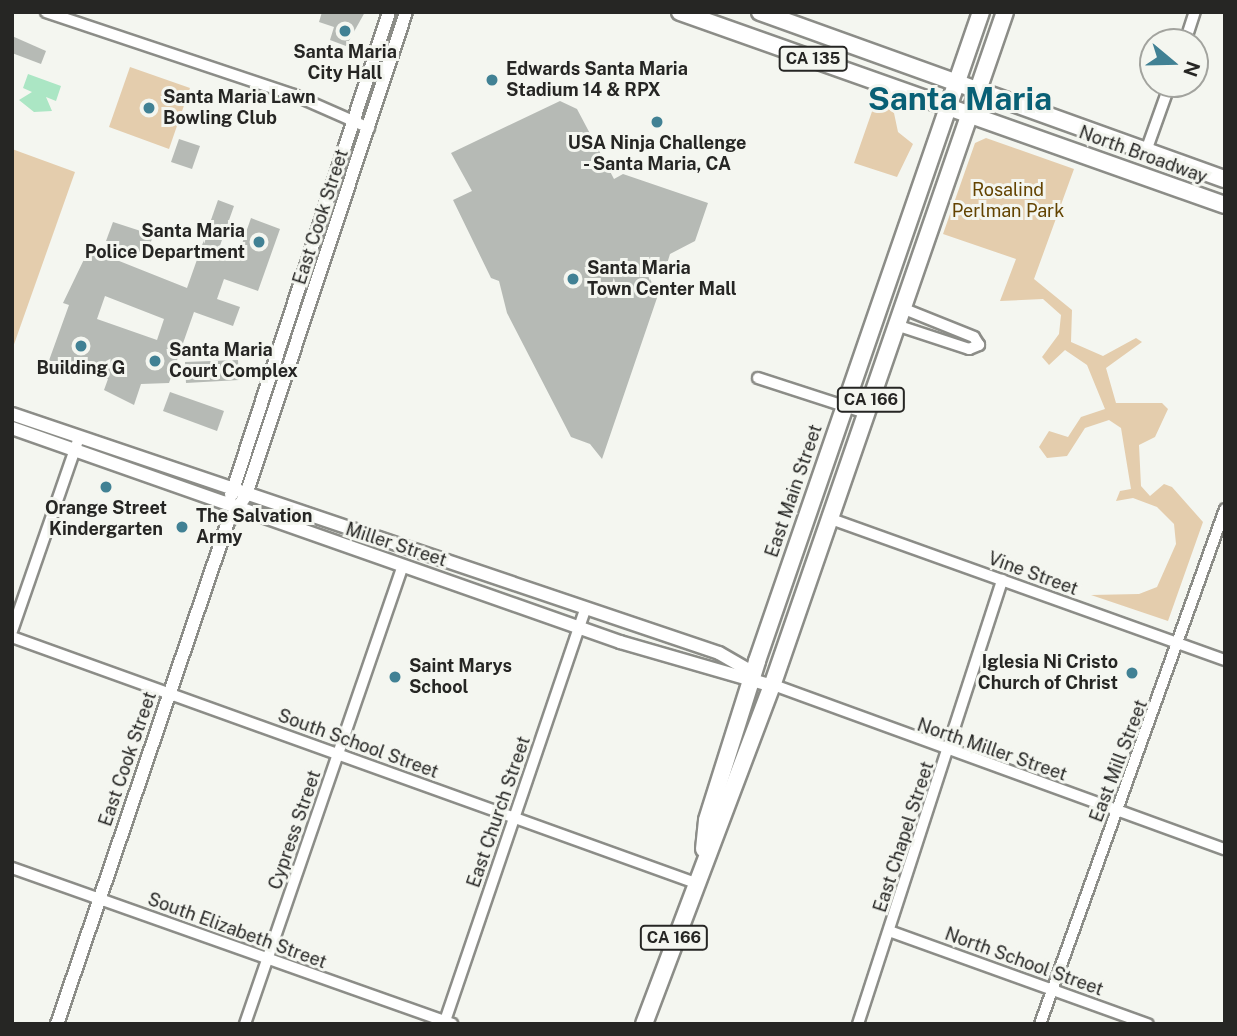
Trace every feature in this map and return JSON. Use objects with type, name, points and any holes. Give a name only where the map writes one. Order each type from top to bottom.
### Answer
[{"type":"main road","name":"CA 135","points":[[680,12],[969,113]]},
{"type":"main road","name":"CA 135","points":[[760,12],[977,89]]},
{"type":"main road","name":"CA 166","points":[[946,105],[981,12]]},
{"type":"main road","name":"CA 166","points":[[969,113],[1005,12]]},
{"type":"main road","name":"North Broadway","points":[[977,89],[1225,179]]},
{"type":"main road","name":"East Main Street","points":[[704,852],[707,820],[752,678],[946,105]]},
{"type":"main road","name":"East Main Street","points":[[644,1024],[704,852],[719,830],[772,686],[969,113]]},
{"type":"main road","name":"North Broadway","points":[[969,113],[1225,205]]},
{"type":"street","points":[[46,12],[353,119],[369,128]]},
{"type":"street","name":"East Cook Street","points":[[229,489],[389,12]]},
{"type":"street","name":"East Cook Street","points":[[246,495],[406,12]]},
{"type":"street","points":[[1146,151],[1165,98]]},
{"type":"street","points":[[896,326],[968,349],[979,345],[974,337],[902,308]]},
{"type":"street","points":[[290,310],[306,316]]},
{"type":"street","points":[[758,378],[866,413]]},
{"type":"street","name":"Miller Street","points":[[12,414],[585,610],[719,653],[752,678]]},
{"type":"street","name":"Miller Street","points":[[12,428],[402,567],[579,627],[772,686]]},
{"type":"street","points":[[12,631],[79,437]]},
{"type":"street","points":[[229,489],[233,506],[246,495]]},
{"type":"street","name":"East Cook Street","points":[[57,1024],[233,506]]},
{"type":"street","name":"East Mill Street","points":[[1040,1024],[1180,644],[1225,509]]},
{"type":"street","name":"Vine Street","points":[[831,519],[1225,660]]},
{"type":"street","name":"Cypress Street","points":[[245,1024],[402,567]]},
{"type":"street","name":"East Chapel Street","points":[[858,1024],[1002,580]]},
{"type":"street","name":"East Church Street","points":[[447,1023],[585,610]]},
{"type":"street","name":"South School Street","points":[[12,637],[693,882]]},
{"type":"street","name":"North Miller Street","points":[[772,686],[1225,849]]},
{"type":"street","name":"South Elizabeth Street","points":[[12,868],[447,1023]]},
{"type":"street","name":"North School Street","points":[[889,931],[1148,1024]]},
{"type":"green space","name":"Santa Maria Lawn Bowling Club","points":[[130,67],[190,88],[169,149],[109,127]]},
{"type":"green space","points":[[876,100],[894,113],[898,132],[913,144],[897,177],[854,163]]},
{"type":"green space","name":"Rosalind Perlman Park","points":[[986,138],[1074,169],[1034,279],[1072,310],[1071,342],[1103,356],[1136,338],[1142,342],[1106,368],[1116,403],[1162,403],[1168,409],[1155,437],[1139,445],[1141,486],[1150,496],[1164,484],[1172,487],[1203,522],[1168,621],[1091,595],[1139,594],[1157,587],[1176,544],[1174,524],[1157,507],[1133,498],[1116,501],[1120,491],[1131,489],[1121,428],[1109,420],[1085,428],[1067,456],[1047,458],[1039,447],[1049,431],[1068,437],[1081,417],[1105,409],[1087,365],[1065,350],[1049,365],[1042,357],[1059,334],[1061,315],[1043,299],[1000,301],[1016,259],[943,234],[975,143]]},
{"type":"green space","points":[[12,149],[75,172],[12,350]]},
{"type":"shaded area","points":[[28,74],[61,86],[56,101],[46,97],[52,111],[34,112],[19,100],[32,92],[23,88]]},
{"type":"building","name":"Santa Maria City Hall","points":[[322,12],[365,12],[346,46],[330,40],[334,27],[319,22]]},
{"type":"building","points":[[12,36],[46,51],[41,64],[12,53]]},
{"type":"building","name":"Santa Maria Town Center Mall","points":[[560,101],[577,109],[614,179],[623,174],[708,203],[695,241],[670,254],[666,267],[648,275],[658,295],[602,459],[590,444],[571,437],[507,313],[499,281],[491,278],[453,200],[472,191],[451,153]]},
{"type":"building","points":[[179,139],[200,146],[192,169],[171,162]]},
{"type":"building","points":[[218,200],[234,206],[217,254],[236,261],[251,218],[280,229],[258,291],[224,279],[217,299],[240,307],[233,326],[194,312],[169,383],[141,384],[134,405],[104,390],[108,379],[47,366],[69,305],[63,303],[89,249],[187,288]],"holes":[[[105,296],[164,319],[157,340],[97,319]]]},
{"type":"building","points":[[113,222],[153,235],[147,255],[106,241]]},
{"type":"building","points":[[238,360],[239,380],[186,383],[185,362]]},
{"type":"building","points":[[170,392],[224,411],[217,431],[163,411]]},
{"type":"place","name":"Santa Maria City Hall","points":[[345,31]]},
{"type":"place","name":"Edwards Santa Maria Stadium 14 & RPX","points":[[492,80]]},
{"type":"place","name":"Santa Maria Lawn Bowling Club","points":[[149,108]]},
{"type":"place","name":"USA Ninja Challenge - Santa Maria, CA","points":[[657,122]]},
{"type":"place","name":"Santa Maria Police Department","points":[[259,242]]},
{"type":"place","name":"Santa Maria Town Center Mall","points":[[573,279]]},
{"type":"place","name":"Building G","points":[[81,346]]},
{"type":"place","name":"Santa Maria Court Complex","points":[[155,361]]},
{"type":"place","name":"Orange Street Kindergarten","points":[[106,487]]},
{"type":"place","name":"The Salvation Army","points":[[182,527]]},
{"type":"place","name":"Iglesia Ni Cristo Church of Christ","points":[[1132,673]]},
{"type":"place","name":"Saint Marys School","points":[[395,677]]},
{"type":"district","name":"Santa Maria","points":[[960,99]]}]
